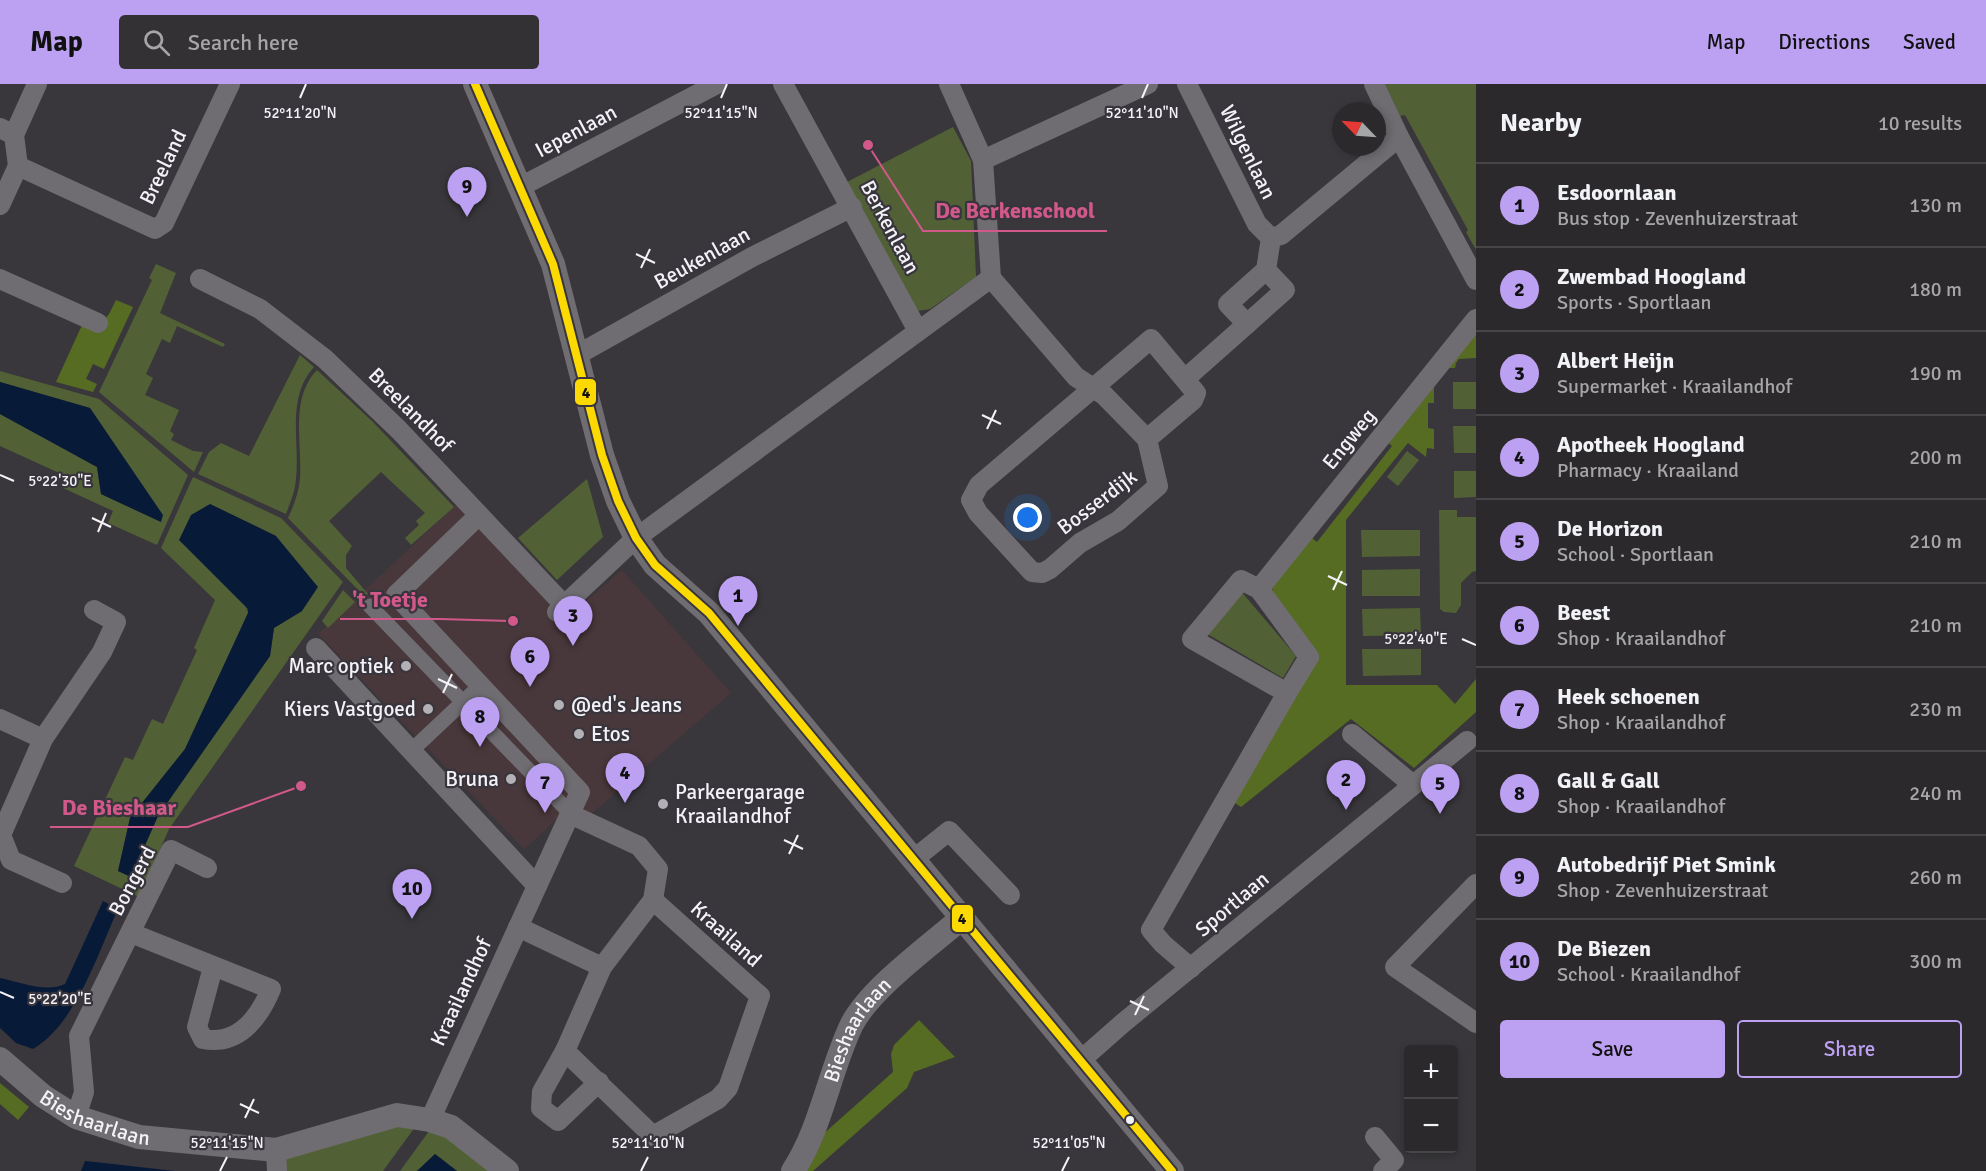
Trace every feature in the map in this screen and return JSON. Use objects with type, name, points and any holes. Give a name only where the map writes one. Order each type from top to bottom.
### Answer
[{"type":"street","points":[[0,205],[18,166],[7,132],[37,84]]},
{"type":"street","name":"Breeland","points":[[18,166],[155,229],[164,222],[230,84]]},
{"type":"street","points":[[475,84],[553,264],[602,455],[618,501],[636,538],[655,565],[709,613],[1172,1171]]},
{"type":"street","name":"Iepenlaan","points":[[520,187],[717,84]]},
{"type":"street","name":"Berkenlaan","points":[[783,84],[918,331]]},
{"type":"street","points":[[636,538],[991,278],[983,160],[948,84]]},
{"type":"street","points":[[983,160],[1148,84]]},
{"type":"street","name":"Wilgenlaan","points":[[1187,84],[1257,224],[1271,238]]},
{"type":"street","points":[[1374,84],[1399,136],[1476,279]]},
{"type":"street","points":[[1247,324],[1228,304],[1266,270],[1271,238],[1281,235],[1399,136]]},
{"type":"street","name":"Beukenlaan","points":[[577,355],[753,257],[852,207]]},
{"type":"street","points":[[1146,439],[1192,400],[1197,393],[1186,378],[1285,290],[1266,270]]},
{"type":"street","name":"Bosserdijk","points":[[991,278],[1076,377],[1092,388],[1104,395],[1146,439],[1158,486],[1118,521],[1080,543],[1050,569],[1042,573],[1032,572],[1023,565],[978,513],[971,500],[979,485],[1092,388],[1151,339],[1186,378]]},
{"type":"street","points":[[0,279],[98,323]]},
{"type":"street","name":"Breelandhof","points":[[200,279],[260,309],[325,359],[399,430],[561,608],[636,538]]},
{"type":"street","name":"Engweg","points":[[1259,589],[1476,319]]},
{"type":"street","points":[[478,516],[382,599],[463,702],[572,815],[639,846],[658,869],[653,900],[602,967],[565,1051],[542,1092],[541,1107],[558,1121],[598,1082]]},
{"type":"street","points":[[1191,968],[1163,944],[1151,930],[1309,657],[1259,589],[1241,580],[1192,639],[1287,693]]},
{"type":"street","name":"Kraailandhof","points":[[382,599],[482,685],[580,792],[572,815],[430,1119]]},
{"type":"street","points":[[62,883],[11,860],[1,835],[43,740],[102,652],[116,622],[94,610]]},
{"type":"street","points":[[316,648],[537,886]]},
{"type":"street","points":[[411,751],[482,685]]},
{"type":"street","points":[[0,719],[43,740]]},
{"type":"street","points":[[1352,734],[1413,785]]},
{"type":"street","name":"Sportlaan","points":[[1081,1060],[1467,741]]},
{"type":"street","points":[[914,859],[950,831],[1010,895]]},
{"type":"street","name":"Bongerd","points":[[76,1117],[84,1092],[80,1036],[171,849],[207,868]]},
{"type":"street","points":[[1476,884],[1395,967],[1476,1023]]},
{"type":"street","name":"Kraailand","points":[[565,1051],[653,1136],[718,1099],[728,1088],[760,996],[653,900]]},
{"type":"street","name":"Bieshaarlaan","points":[[793,1171],[805,1152],[852,1024],[873,996],[963,917]]},
{"type":"street","points":[[518,927],[602,967]]},
{"type":"street","name":"Bongerd","points":[[131,933],[213,967]]},
{"type":"street","name":"Bieshaarlaan","points":[[0,1059],[43,1096],[76,1117],[139,1137],[277,1161],[397,1115],[430,1119],[451,1127],[507,1171]]},
{"type":"street","points":[[1375,1137],[1394,1160],[1383,1171]]},
{"type":"shaded area","points":[[458,503],[566,618],[622,570],[731,693],[576,827],[557,819],[524,849],[318,634]]},
{"type":"green space","points":[[1385,84],[1476,84],[1476,250],[1466,232],[1468,230],[1405,115],[1400,116]]},
{"type":"green space","points":[[953,127],[971,161],[976,277],[930,309],[918,311],[847,182]]},
{"type":"green space","points":[[156,264],[176,273],[160,313],[225,344],[223,347],[177,326],[170,343],[162,339],[146,374],[153,378],[145,395],[179,410],[170,431],[174,434],[171,440],[193,451],[203,452],[194,472],[99,392],[152,280],[149,278]]},
{"type":"green space","points":[[116,300],[133,307],[104,369],[93,364],[86,379],[97,384],[93,392],[56,382],[82,325],[95,331],[109,314]]},
{"type":"green space","points":[[1476,327],[1476,358],[1459,359],[1455,368],[1439,368]]},
{"type":"green space","points":[[300,355],[314,367],[305,379],[297,406],[296,479],[286,514],[198,474],[209,452],[221,443],[249,456]]},
{"type":"green space","points":[[317,370],[373,422],[454,507],[411,545],[405,538],[419,525],[416,521],[425,513],[381,472],[329,521],[352,546],[346,555],[346,568],[368,594],[365,597],[288,518],[299,483],[300,407],[303,394]]},
{"type":"green space","points":[[0,371],[99,399],[188,475],[157,545],[108,523],[113,511],[63,488],[68,477],[0,446],[0,414],[97,467],[101,494],[161,522],[133,472],[90,408],[0,382]]},
{"type":"green space","points":[[1434,376],[1434,403],[1428,403],[1428,428],[1434,429],[1434,449],[1427,448],[1426,457],[1408,443],[1346,520],[1346,685],[1437,685],[1455,704],[1476,679],[1476,712],[1414,768],[1351,719],[1241,807],[1232,801],[1317,657],[1273,592],[1271,584],[1307,534],[1317,542],[1392,446],[1385,440]]},
{"type":"green space","points":[[1453,382],[1476,382],[1476,409],[1453,409]]},
{"type":"green space","points":[[1453,426],[1476,426],[1476,453],[1454,453]]},
{"type":"green space","points":[[1407,451],[1419,460],[1398,486],[1387,477]]},
{"type":"green space","points":[[1454,471],[1476,471],[1476,497],[1454,498]]},
{"type":"green space","points":[[193,477],[281,518],[343,582],[169,829],[139,897],[74,866],[125,757],[133,760],[152,719],[163,724],[197,650],[194,648],[215,600],[161,548]],"holes":[[[210,504],[276,536],[302,611],[274,628],[270,656],[158,816],[131,877],[118,871],[130,818],[185,749],[248,613]]]},
{"type":"green space","points":[[587,479],[603,537],[557,580],[518,538]]},
{"type":"green space","points":[[1439,510],[1457,510],[1457,517],[1476,517],[1476,571],[1461,583],[1461,605],[1456,613],[1444,612],[1440,609]]},
{"type":"green space","points":[[1361,530],[1420,530],[1420,556],[1362,557]]},
{"type":"green space","points":[[1420,569],[1420,596],[1362,596],[1362,570]]},
{"type":"green space","points":[[343,590],[355,602],[328,628],[322,621]]},
{"type":"green space","points":[[1240,590],[1296,656],[1283,678],[1204,632]]},
{"type":"green space","points":[[1420,608],[1421,635],[1363,636],[1362,609]]},
{"type":"green space","points":[[1362,649],[1421,649],[1421,675],[1363,676]]},
{"type":"green space","points":[[919,1020],[955,1057],[914,1072],[907,1088],[813,1171],[803,1171],[812,1144],[893,1072],[891,1054],[894,1045]]},
{"type":"green space","points":[[0,1083],[29,1107],[18,1120],[0,1104]]},
{"type":"green space","points":[[418,1123],[383,1171],[284,1171],[285,1153],[377,1128]]},
{"type":"green space","points":[[432,1127],[494,1171],[457,1171],[435,1154],[417,1171],[400,1171]]},
{"type":"water","points":[[0,382],[90,408],[163,515],[161,522],[101,494],[97,467],[0,414]]},
{"type":"water","points":[[210,504],[276,536],[318,587],[302,611],[274,628],[270,656],[158,816],[131,877],[118,871],[130,818],[185,749],[248,613],[248,609],[179,540],[191,515]]},
{"type":"water","points":[[103,901],[118,909],[94,966],[74,1005],[62,1023],[48,1038],[33,1049],[16,1043],[0,1028],[0,978],[41,987],[65,984]]},
{"type":"water","points":[[435,1154],[457,1171],[417,1171]]},
{"type":"water","points":[[85,1161],[95,1162],[175,1171],[81,1171]]},
{"type":"transit line","name":"4","points":[[475,84],[553,264],[602,455],[618,501],[636,538],[655,565],[709,613],[1172,1171]]},
{"type":"place","name":"De Berkenschool","points":[[868,145]]},
{"type":"place","name":"Autobedrijf Piet Smink","points":[[467,217]]},
{"type":"place","name":"'t Toetje","points":[[513,621]]},
{"type":"place","name":"Esdoornlaan","points":[[738,626]]},
{"type":"place","name":"Albert Heijn","points":[[573,646]]},
{"type":"place","name":"Marc optiek","points":[[406,666]]},
{"type":"place","name":"Beest","points":[[530,687]]},
{"type":"place","name":"@ed's Jeans","points":[[559,705]]},
{"type":"place","name":"Kiers Vastgoed","points":[[428,709]]},
{"type":"place","name":"Etos","points":[[579,734]]},
{"type":"place","name":"Gall & Gall","points":[[480,747]]},
{"type":"place","name":"Bruna","points":[[511,779]]},
{"type":"place","name":"De Bieshaar","points":[[301,786]]},
{"type":"place","name":"Apotheek Hoogland","points":[[625,803]]},
{"type":"place","name":"Parkeergarage Kraailandhof","points":[[663,804]]},
{"type":"place","name":"Zwembad Hoogland","points":[[1346,810]]},
{"type":"place","name":"Heek schoenen","points":[[545,813]]},
{"type":"place","name":"De Horizon","points":[[1440,814]]},
{"type":"place","name":"De Biezen","points":[[412,919]]}]
